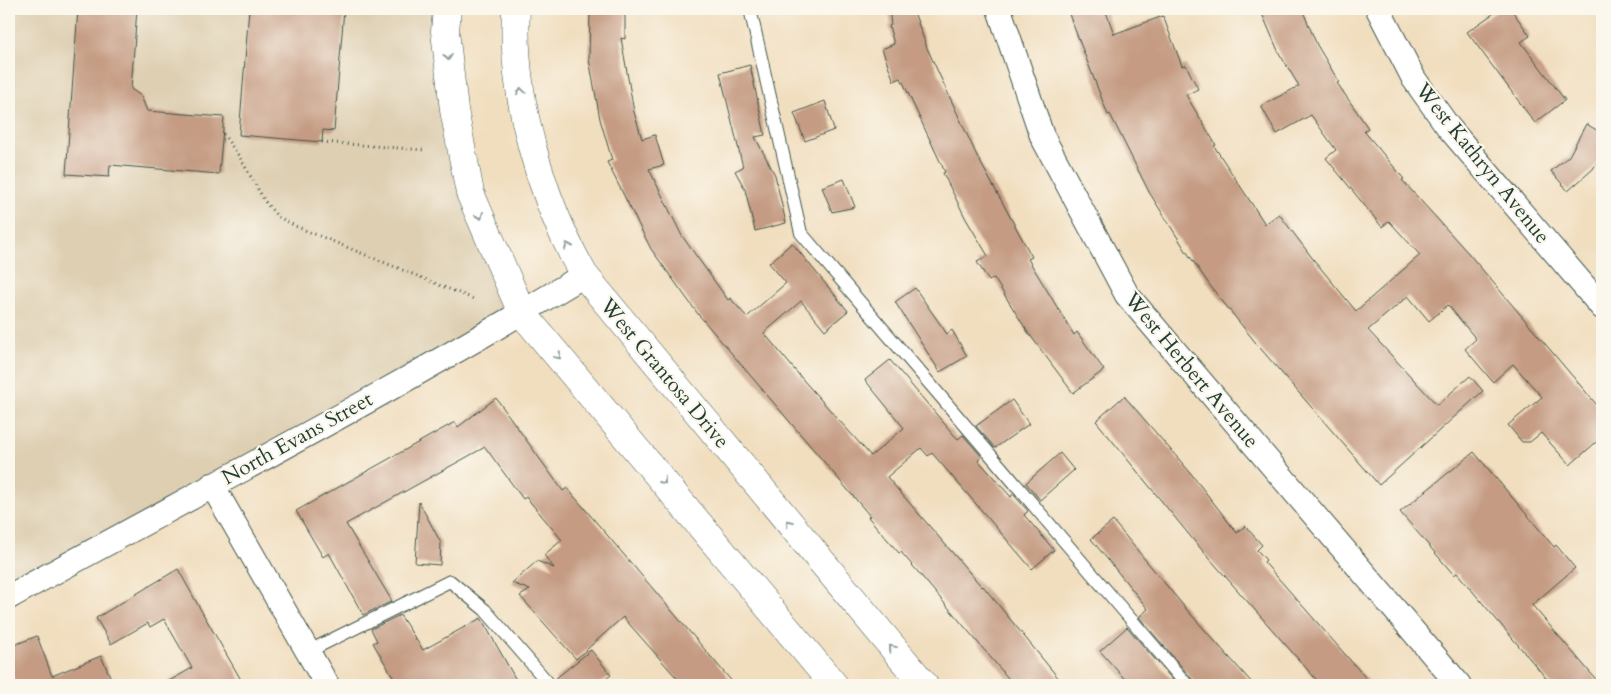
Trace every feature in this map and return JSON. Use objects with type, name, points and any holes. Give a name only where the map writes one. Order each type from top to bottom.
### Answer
[{"type":"street","points":[[447,9],[445,31],[454,110],[470,193],[522,313],[834,685]]},
{"type":"street","name":"West Grantosa Drive","points":[[516,9],[521,92],[536,161],[552,209],[570,252],[584,275],[924,685]]},
{"type":"street","name":"West Herbert Avenue","points":[[999,9],[1042,136],[1127,295],[1459,685]]},
{"type":"street","name":"West Kathryn Avenue","points":[[1378,9],[1414,80],[1449,128],[1602,307]]},
{"type":"street","name":"North Evans Street","points":[[9,597],[522,313],[584,275]]},
{"type":"street","points":[[212,485],[327,685]]},
{"type":"lane","points":[[750,9],[801,232],[1187,685]]},
{"type":"lane","points":[[307,652],[450,581],[486,610],[550,685]]},
{"type":"path","points":[[223,134],[239,156],[266,203],[277,216],[294,226],[476,300]]},
{"type":"path","points":[[322,142],[424,150]]},
{"type":"shaded area","points":[[9,9],[447,9],[454,110],[522,313],[9,597]]},
{"type":"building","points":[[78,9],[137,9],[131,89],[141,96],[147,111],[224,117],[219,174],[110,165],[109,177],[66,174]]},
{"type":"building","points":[[249,9],[344,9],[334,131],[323,130],[322,142],[239,135]]},
{"type":"building","points":[[590,9],[625,9],[625,39],[621,38],[634,112],[642,139],[655,135],[664,165],[649,169],[682,236],[728,300],[730,298],[747,317],[786,283],[769,263],[792,243],[848,311],[825,330],[801,301],[764,333],[804,381],[871,456],[904,428],[865,380],[890,360],[954,435],[958,439],[963,435],[982,457],[978,460],[1011,497],[1013,494],[1028,511],[1024,515],[1054,550],[1032,569],[932,453],[928,456],[921,448],[887,477],[983,586],[1064,685],[1014,685],[901,552],[899,553],[868,517],[870,516],[698,314],[651,249],[607,162],[612,160],[600,119],[589,59]]},
{"type":"building","points":[[889,9],[913,9],[927,48],[977,156],[1032,257],[1028,259],[1074,335],[1077,332],[1104,370],[1073,393],[1027,331],[994,278],[989,281],[977,262],[988,256],[966,219],[943,173],[945,172],[901,78],[894,81],[882,49],[894,44],[889,26],[891,25]]},
{"type":"building","points":[[1067,9],[1105,9],[1114,34],[1163,16],[1182,66],[1186,65],[1198,89],[1186,95],[1216,145],[1214,146],[1265,224],[1279,214],[1356,311],[1420,255],[1389,221],[1382,227],[1326,158],[1336,150],[1311,115],[1277,134],[1261,106],[1299,86],[1279,53],[1260,9],[1302,9],[1317,45],[1339,82],[1337,83],[1368,128],[1364,131],[1404,179],[1402,180],[1469,254],[1602,411],[1602,437],[1570,465],[1541,433],[1530,442],[1522,442],[1508,425],[1542,397],[1513,364],[1493,382],[1465,349],[1476,339],[1448,305],[1429,321],[1408,296],[1368,330],[1437,405],[1470,376],[1483,391],[1379,485],[1260,348],[1211,287],[1186,251],[1149,192],[1110,114],[1108,115]]},
{"type":"building","points":[[1500,9],[1511,9],[1530,36],[1521,42],[1565,100],[1535,123],[1467,32]]},
{"type":"building","points":[[750,65],[765,135],[755,137],[775,175],[786,223],[755,231],[745,189],[735,171],[743,167],[720,73]]},
{"type":"building","points":[[825,101],[834,130],[805,141],[794,113]]},
{"type":"building","points":[[1586,124],[1602,133],[1602,153],[1593,169],[1568,191],[1551,171],[1569,156]]},
{"type":"building","points":[[844,179],[855,207],[832,212],[822,187]]},
{"type":"building","points":[[915,288],[947,334],[952,330],[967,356],[940,372],[895,302]]},
{"type":"building","points":[[1124,396],[1189,471],[1237,533],[1245,526],[1262,545],[1257,550],[1266,560],[1264,562],[1372,685],[1321,685],[1195,542],[1096,421]]},
{"type":"building","points":[[496,398],[563,491],[567,488],[735,685],[683,685],[623,617],[576,659],[520,596],[530,590],[512,583],[537,561],[554,568],[544,555],[562,540],[526,497],[523,499],[485,447],[346,524],[392,601],[363,615],[329,553],[323,557],[296,511],[455,422],[458,427]]},
{"type":"building","points":[[1012,400],[1029,424],[995,448],[976,426]]},
{"type":"building","points":[[1474,452],[1554,547],[1556,545],[1575,568],[1532,605],[1601,685],[1552,685],[1457,573],[1454,575],[1400,512]]},
{"type":"building","points":[[1060,453],[1074,470],[1040,500],[1026,483]]},
{"type":"building","points":[[419,502],[441,543],[440,565],[415,563]]},
{"type":"building","points":[[1113,521],[1187,610],[1254,685],[1195,685],[1193,680],[1139,617],[1148,609],[1091,539]]},
{"type":"building","points":[[178,569],[244,685],[162,685],[192,668],[164,619],[150,627],[148,623],[111,644],[96,618]]},
{"type":"building","points":[[400,615],[423,650],[481,618],[519,685],[398,685],[373,643],[377,641],[371,629]]},
{"type":"building","points":[[1127,627],[1177,685],[1130,685],[1100,651]]},
{"type":"building","points":[[37,636],[52,676],[101,656],[114,685],[16,685],[9,667],[9,647]]},
{"type":"building","points":[[591,650],[611,675],[598,685],[558,685],[555,679]]}]
